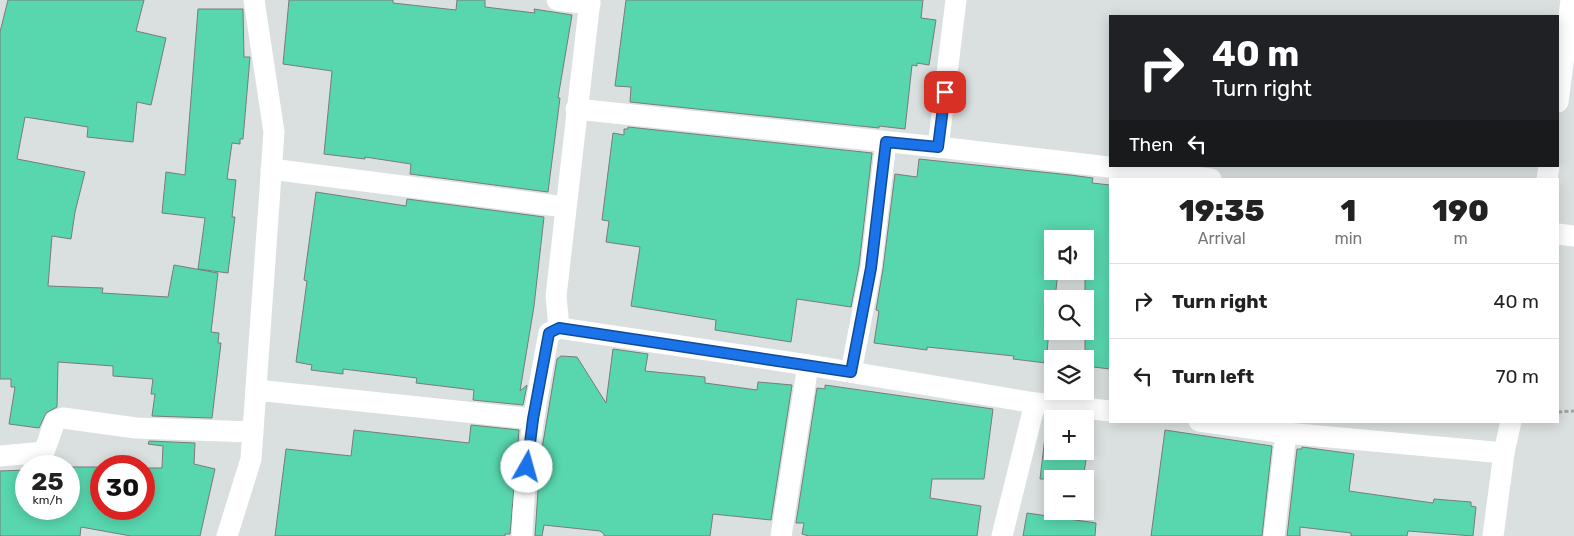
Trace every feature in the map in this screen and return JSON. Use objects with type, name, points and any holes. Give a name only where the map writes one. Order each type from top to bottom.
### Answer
[{"type":"street","points":[[227,536],[251,459],[274,132],[254,0]]},
{"type":"street","points":[[556,0],[590,2],[576,109],[556,296],[559,328]]},
{"type":"street","points":[[938,147],[956,0]]},
{"type":"street","points":[[1559,95],[1572,5]]},
{"type":"street","points":[[576,109],[938,147],[1200,178]]},
{"type":"street","points":[[851,372],[871,268],[886,142]]},
{"type":"street","points":[[271,169],[565,207]]},
{"type":"street","points":[[1559,234],[1574,236]]},
{"type":"street","points":[[522,536],[523,499],[533,419],[549,333],[559,328],[808,365],[1035,403],[1109,411]]},
{"type":"street","points":[[781,536],[808,365]]},
{"type":"street","points":[[256,390],[533,419]]},
{"type":"street","points":[[1002,536],[1035,403]]},
{"type":"street","points":[[0,456],[44,452],[55,421],[63,418],[136,428],[253,432]]},
{"type":"street","points":[[1214,423],[1286,433],[1504,453]]},
{"type":"street","points":[[1493,536],[1504,453],[1511,423]]},
{"type":"street","points":[[1274,536],[1286,433]]},
{"type":"path","points":[[1559,412],[1574,411]]},
{"type":"building","points":[[8,0],[144,0],[136,31],[166,38],[151,105],[137,102],[133,142],[87,137],[88,127],[25,117],[17,159],[85,172],[75,212],[71,239],[52,236],[48,286],[103,288],[102,293],[168,297],[174,265],[218,273],[211,332],[219,333],[218,343],[221,343],[212,418],[152,416],[155,394],[151,394],[153,379],[113,376],[113,366],[58,362],[57,407],[46,413],[39,428],[9,424],[15,387],[11,387],[11,379],[0,379],[0,32]]},
{"type":"building","points":[[289,0],[393,0],[393,3],[456,10],[457,0],[485,0],[485,7],[535,13],[534,9],[572,15],[558,98],[560,98],[548,192],[410,174],[411,164],[365,157],[365,159],[324,154],[332,71],[283,64]]},
{"type":"building","points":[[626,0],[923,0],[921,18],[936,20],[929,65],[917,63],[917,66],[912,65],[905,129],[879,126],[879,128],[630,102],[631,87],[615,86]]},
{"type":"building","points":[[198,9],[243,9],[244,57],[250,57],[243,139],[240,139],[240,144],[232,143],[227,179],[236,180],[232,217],[235,217],[228,273],[198,269],[205,218],[162,213],[166,172],[185,175]]},
{"type":"building","points":[[628,127],[872,153],[859,266],[851,307],[797,299],[791,342],[715,330],[716,320],[631,306],[640,247],[606,242],[609,221],[602,220],[613,133],[624,135],[624,129],[628,129]]},
{"type":"building","points":[[919,159],[1093,178],[1092,183],[1109,185],[1109,369],[1094,367],[1094,350],[1085,350],[1085,340],[1094,340],[1094,290],[1085,290],[1085,280],[1094,280],[1094,230],[1044,230],[1044,280],[1057,280],[1056,290],[1044,290],[1044,340],[1048,340],[1047,350],[1044,350],[1044,363],[1013,359],[1014,356],[927,347],[927,350],[874,343],[879,311],[876,310],[895,174],[917,177]]},
{"type":"building","points":[[316,192],[406,206],[407,199],[544,217],[534,306],[520,391],[527,385],[523,405],[473,400],[474,390],[416,383],[417,378],[343,369],[343,374],[311,370],[312,365],[296,362],[307,281],[304,280]]},
{"type":"building","points":[[613,349],[648,354],[645,371],[705,377],[705,383],[757,390],[758,382],[792,385],[771,520],[713,514],[710,536],[604,536],[600,531],[544,525],[542,536],[535,536],[540,461],[557,359],[561,356],[577,357],[606,403]]},
{"type":"building","points":[[825,385],[993,409],[984,479],[932,479],[930,498],[981,506],[977,536],[809,536],[802,534],[804,523],[796,523],[817,388],[825,389]]},
{"type":"building","points":[[471,425],[519,430],[510,534],[505,534],[505,536],[275,536],[286,449],[351,456],[354,430],[469,443]]},
{"type":"building","points":[[1165,430],[1272,446],[1262,536],[1151,536]]},
{"type":"building","points":[[149,441],[195,443],[194,464],[215,469],[200,536],[131,536],[81,527],[80,536],[0,536],[0,471],[15,470],[15,520],[80,520],[80,467],[90,467],[90,520],[155,520],[155,468],[162,468],[163,446],[148,444]]},
{"type":"building","points":[[1044,445],[1044,460],[1086,460],[1084,470],[1044,470],[1044,479],[1040,479]]},
{"type":"building","points":[[1302,447],[1354,454],[1349,491],[1433,503],[1434,499],[1471,502],[1471,506],[1476,507],[1473,536],[1408,531],[1407,536],[1351,536],[1351,533],[1300,527],[1300,536],[1287,536],[1297,449],[1302,449]]},
{"type":"building","points":[[1027,513],[1044,515],[1044,520],[1075,520],[1096,523],[1095,536],[1023,536]]},
{"type":"route","points":[[527,467],[533,419],[549,333],[559,328],[851,372],[871,268],[886,142],[938,147],[945,92]]}]
